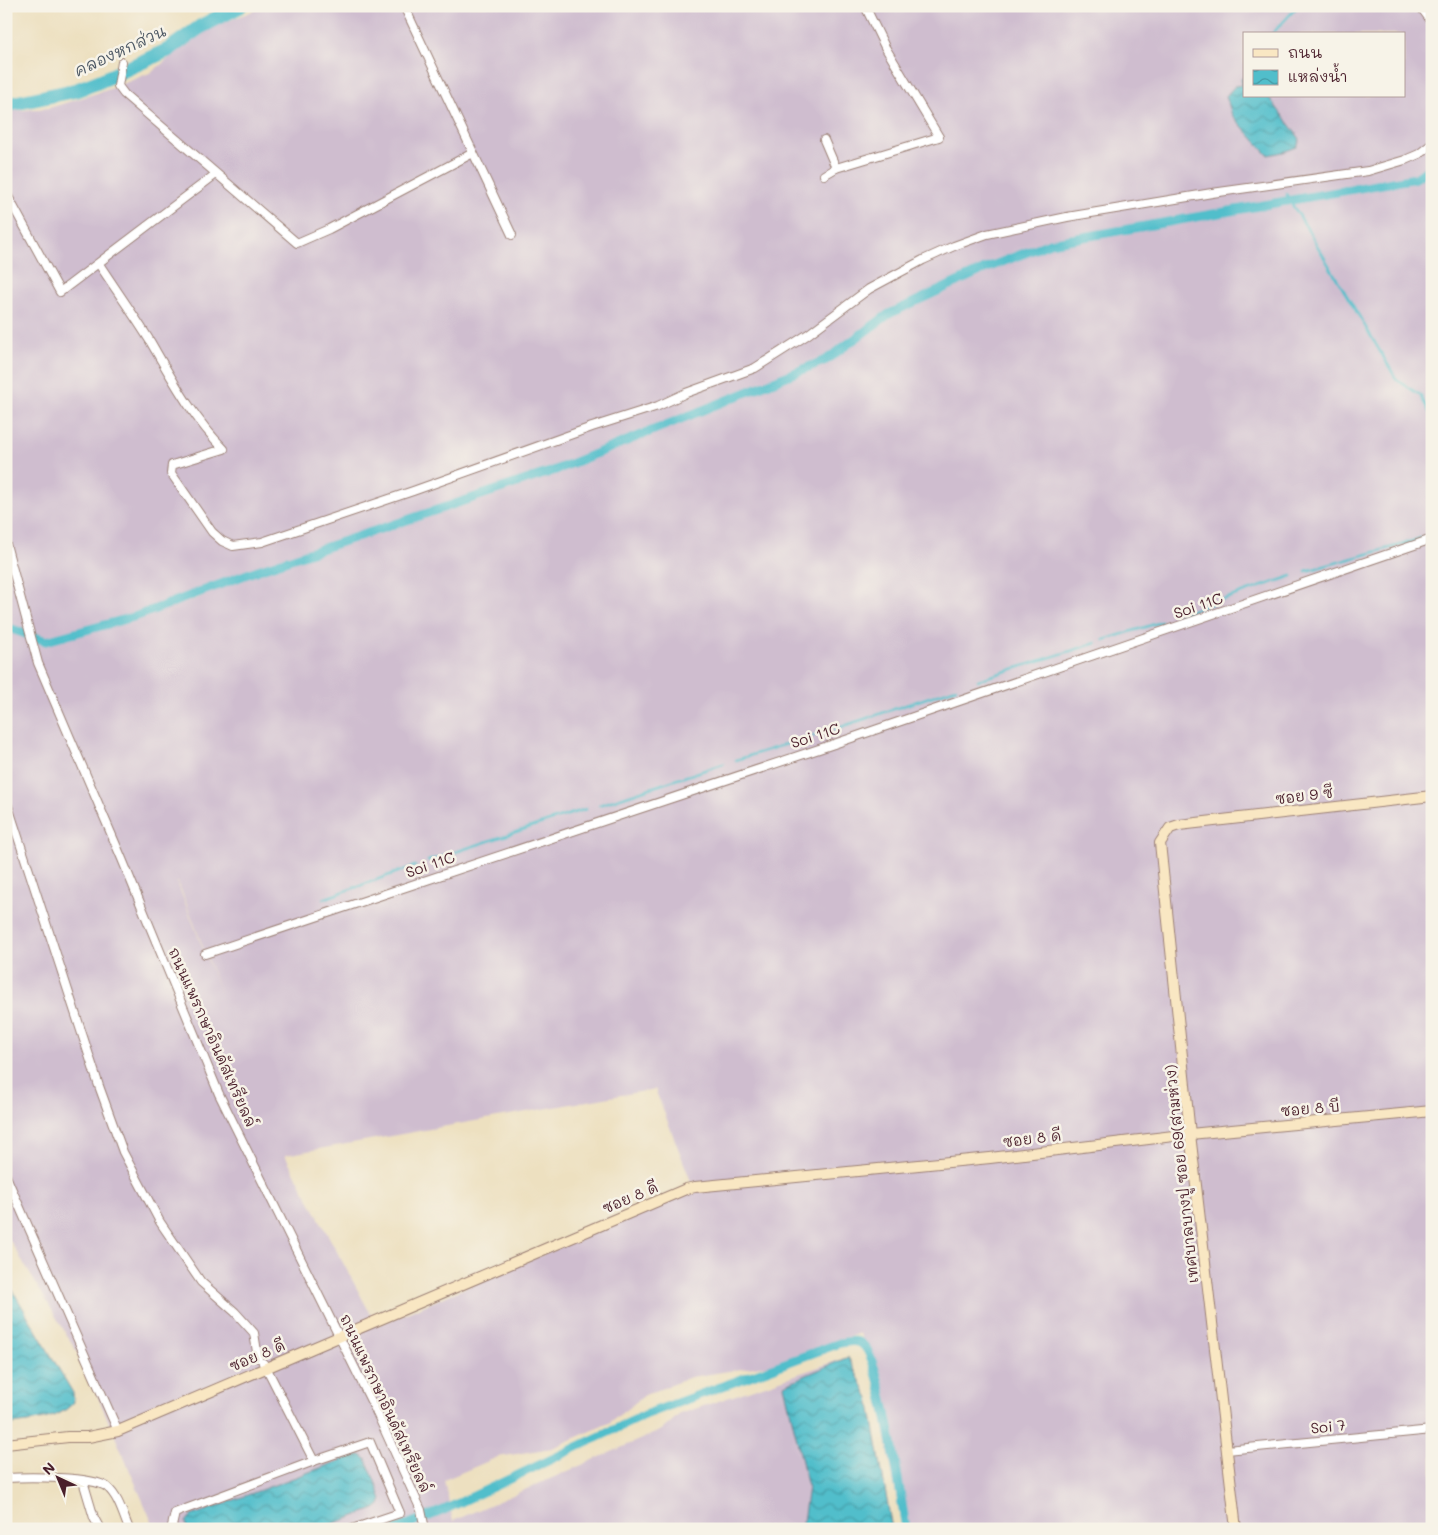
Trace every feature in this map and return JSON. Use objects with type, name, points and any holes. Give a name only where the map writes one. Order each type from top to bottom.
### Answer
[{"type":"street","points":[[404,6],[512,234]]},
{"type":"street","points":[[824,175],[836,168],[939,137],[885,47],[865,6]]},
{"type":"street","points":[[1420,6],[1432,22]]},
{"type":"street","points":[[122,62],[118,86],[130,100],[297,243],[329,229],[473,153]]},
{"type":"street","points":[[824,140],[836,168]]},
{"type":"street","points":[[99,264],[189,406],[208,434],[224,449],[172,465],[171,473],[212,532],[222,541],[233,546],[262,542],[317,524],[592,427],[658,406],[686,393],[755,368],[807,335],[868,289],[954,246],[995,232],[1067,216],[1368,171],[1405,160],[1419,154],[1432,144]]},
{"type":"street","points":[[6,193],[60,292],[216,174]]},
{"type":"street","name":"Soi 11C","points":[[205,954],[834,744],[1432,539]]},
{"type":"street","name":"ถนนแพรกษาอินดัสเทรียลล์","points":[[6,544],[36,656],[220,1094],[376,1410],[420,1510],[425,1529]]},
{"type":"street","name":"ซอย 9 ซี","points":[[1179,825],[1432,796]]},
{"type":"street","points":[[6,800],[122,1152],[160,1222],[201,1282],[235,1312],[254,1333],[262,1363],[314,1460]]},
{"type":"street","name":"เทศบาลบางปู ซอย 69(สามห่วง)","points":[[1179,825],[1170,828],[1160,843],[1190,1134],[1236,1529]]},
{"type":"street","name":"ซอย 8 บี","points":[[1190,1134],[1432,1111]]},
{"type":"street","name":"ซอย 8 ดี","points":[[6,1444],[68,1436],[88,1437],[118,1431],[262,1363],[341,1336],[695,1187],[990,1158],[1190,1134]]},
{"type":"street","points":[[6,1176],[118,1431]]},
{"type":"street","name":"Soi 7","points":[[1227,1450],[1432,1430]]},
{"type":"street","points":[[174,1529],[172,1526],[175,1513],[314,1460],[370,1442],[400,1513],[352,1529]]},
{"type":"street","points":[[6,1478],[41,1477],[96,1482],[107,1487],[116,1498],[129,1529]]},
{"type":"street","points":[[83,1481],[94,1518],[100,1529]]},
{"type":"shaded area","points":[[265,6],[1432,6],[1432,1529],[902,1529],[879,1398],[860,1333],[773,1364],[691,1377],[645,1395],[609,1423],[552,1448],[498,1457],[444,1480],[453,1521],[662,1430],[680,1414],[848,1357],[892,1529],[155,1529],[82,1360],[6,1234],[6,113],[49,108],[110,89],[152,72],[175,53],[213,27]],"holes":[[[226,583],[227,584],[181,606]],[[177,882],[223,999],[205,954]],[[655,1089],[694,1189],[377,1326],[285,1155]]]},
{"type":"water","points":[[1243,77],[1243,98],[1269,98],[1300,139],[1297,147],[1268,155],[1232,115],[1226,96],[1235,86],[1242,85],[1241,78]]},
{"type":"water","points":[[6,1279],[73,1393],[74,1402],[52,1417],[6,1425]]},
{"type":"water","points":[[848,1357],[869,1398],[892,1529],[802,1529],[808,1487],[784,1385]]},
{"type":"water","points":[[355,1455],[361,1455],[366,1459],[382,1499],[380,1505],[375,1509],[318,1529],[187,1529],[186,1522],[191,1516]]},
{"type":"waterway","name":"คลองหกส่วน","points":[[6,105],[77,90],[100,81],[168,50],[200,27],[240,6]]},
{"type":"waterway","points":[[1274,32],[1298,6]]},
{"type":"waterway","points":[[6,627],[46,641],[137,616],[258,570],[553,471],[826,360],[889,314],[987,268],[1050,243],[1416,178],[1432,166]]},
{"type":"waterway","points":[[1287,194],[1397,380],[1420,395],[1432,417]]},
{"type":"waterway","points":[[1306,571],[1404,544],[1432,534]]},
{"type":"waterway","points":[[1175,616],[1292,576]]},
{"type":"waterway","points":[[1104,640],[1161,622]]},
{"type":"waterway","points":[[978,680],[1096,643]]},
{"type":"waterway","points":[[835,729],[956,688]]},
{"type":"waterway","points":[[736,760],[822,733]]},
{"type":"waterway","points":[[599,805],[723,764]]},
{"type":"waterway","points":[[428,861],[586,809]]},
{"type":"waterway","points":[[323,899],[415,866]]},
{"type":"waterway","points":[[397,1529],[444,1510],[647,1414],[840,1343],[855,1341],[862,1344],[869,1355],[877,1375],[890,1430],[906,1529]]}]
